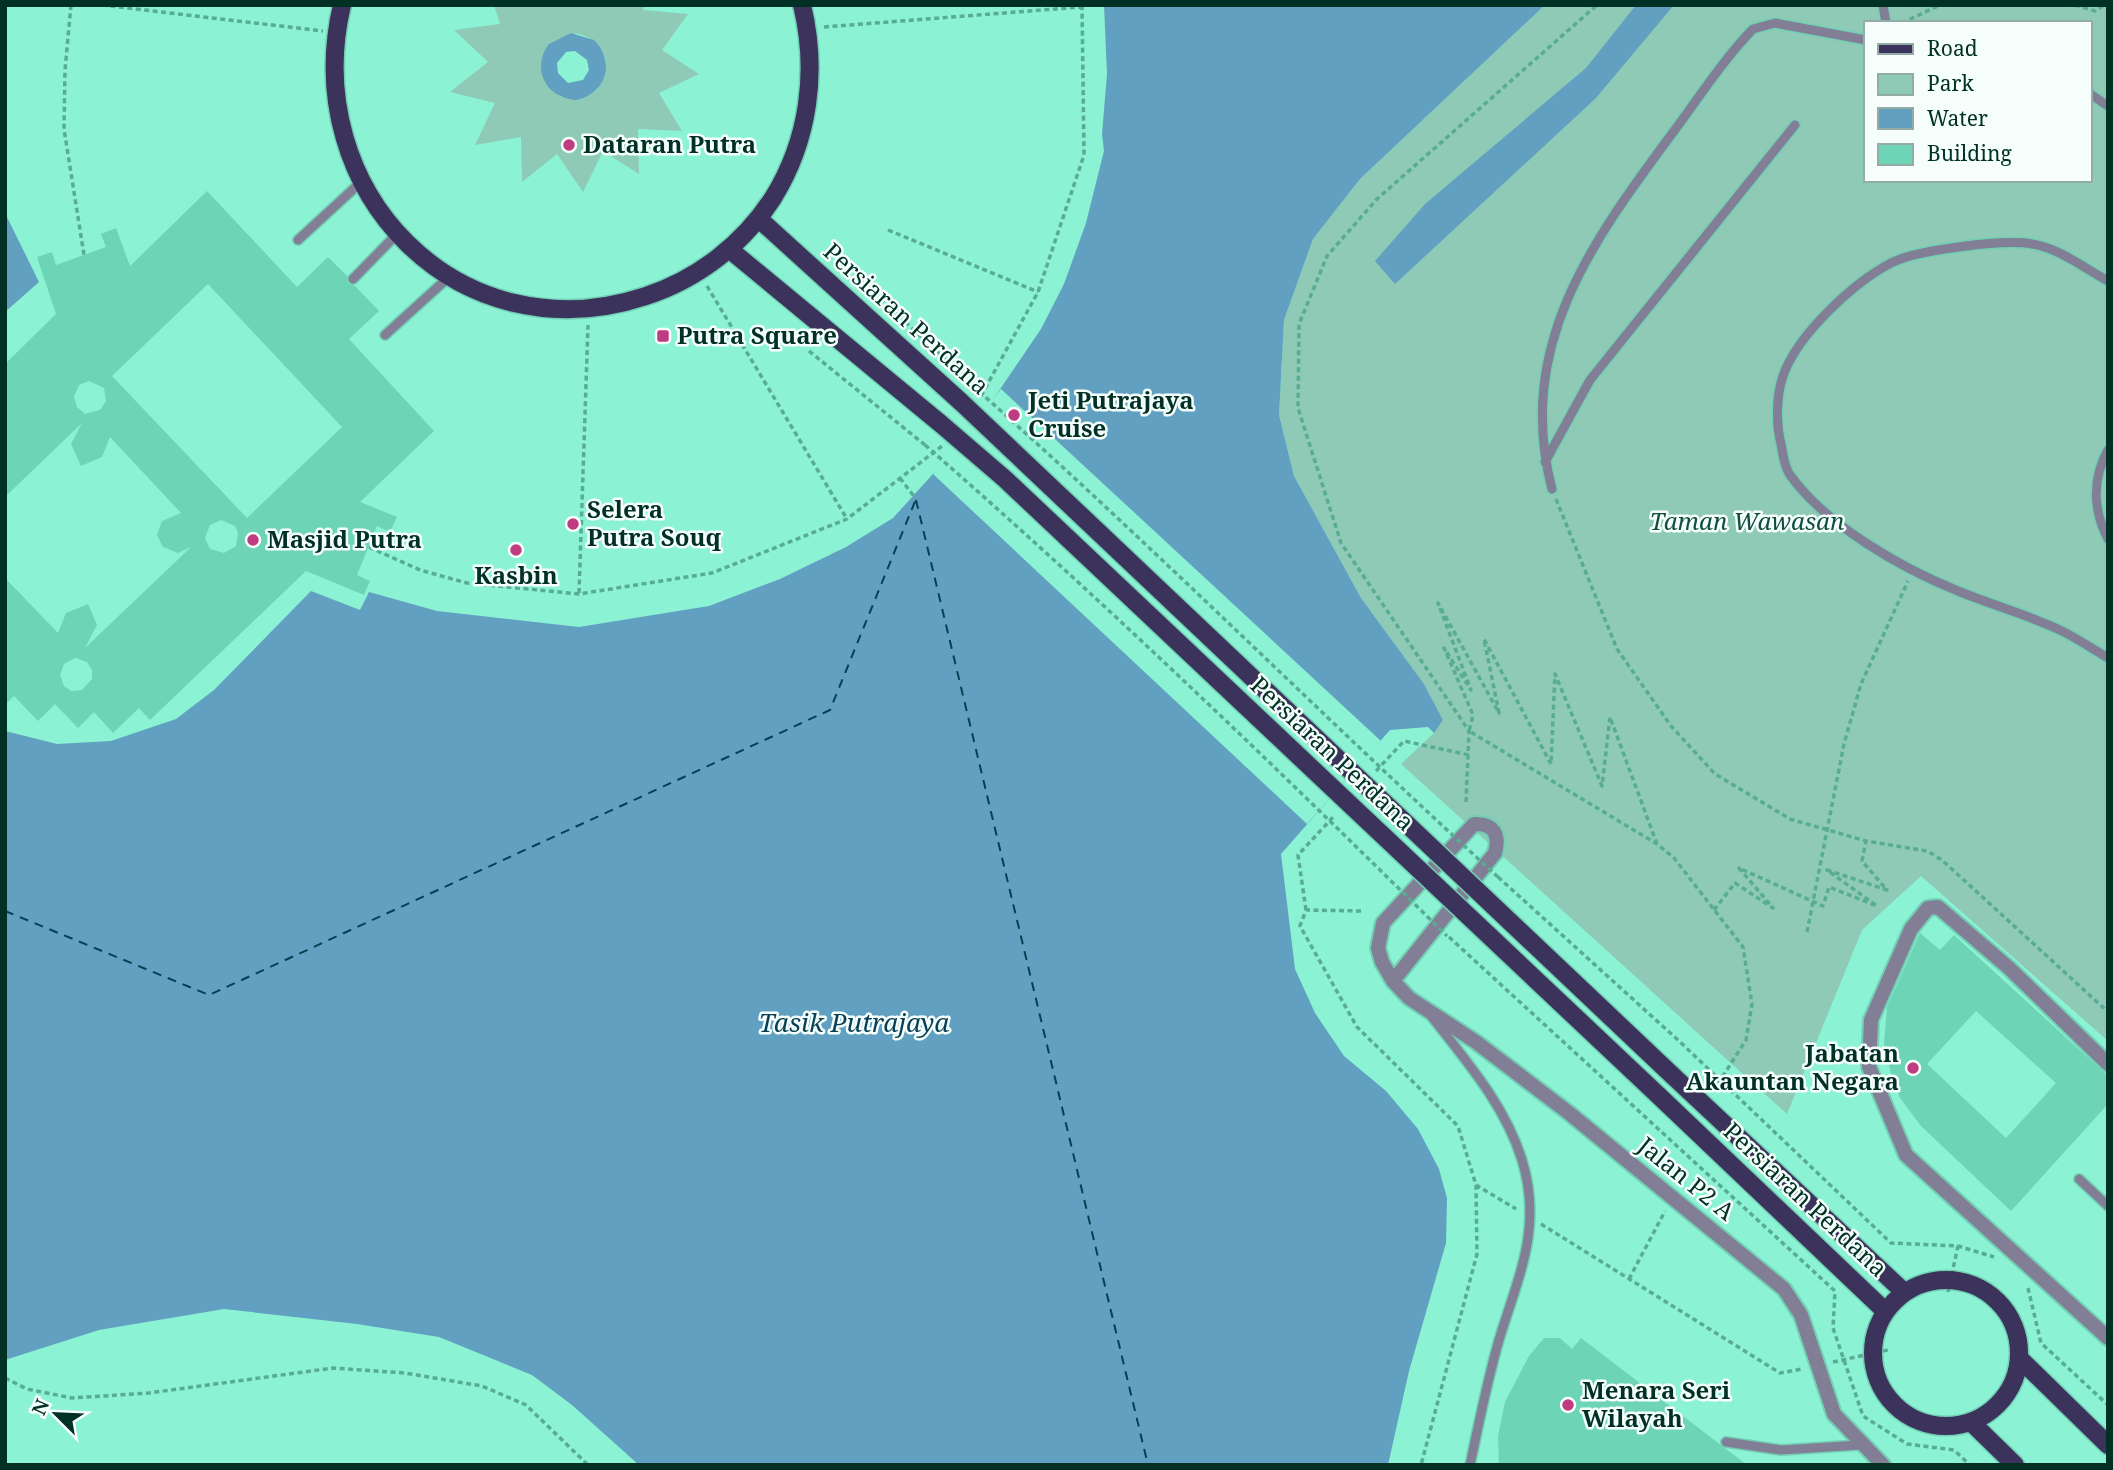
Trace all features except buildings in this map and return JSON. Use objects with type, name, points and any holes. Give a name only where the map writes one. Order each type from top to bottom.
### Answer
[{"type":"main road","points":[[342,5],[335,32],[332,63],[337,115],[348,155],[360,183],[397,234],[419,255],[450,276],[478,291],[514,303],[551,309],[589,309],[627,302],[664,290],[698,272],[729,249],[759,219],[787,174],[806,114],[811,72],[808,29],[803,5]]},
{"type":"main road","name":"Persiaran Perdana","points":[[759,219],[961,402],[1904,1292]]},
{"type":"main road","name":"Persiaran Perdana","points":[[729,249],[1015,488],[1885,1311]]},
{"type":"main road","points":[[1927,1281],[1950,1286],[1974,1284],[1994,1296],[2008,1314],[2017,1335],[2019,1358],[2014,1378],[2004,1397],[1989,1412],[1971,1422],[1936,1425],[1924,1423],[1903,1413],[1886,1396],[1876,1376],[1880,1351],[1876,1330],[1885,1311],[1904,1292],[1927,1281]]},
{"type":"main road","points":[[2019,1358],[2108,1445]]},
{"type":"main road","points":[[1971,1422],[2015,1465]]},
{"type":"street","name":"Jalan P2 A","points":[[1393,981],[1495,853],[1497,835],[1493,828],[1484,823],[1474,824],[1383,923],[1378,948],[1382,962],[1393,981],[1428,1013],[1476,1042],[1673,1196],[1784,1289],[1801,1315],[1834,1414],[1860,1445],[1883,1465]]},
{"type":"street","points":[[2108,1064],[2009,968],[1938,907],[1928,908],[1911,929],[1871,1020],[1869,1067],[1906,1155],[2108,1338]]},
{"type":"lane","points":[[1552,489],[1545,462],[1541,425],[1542,385],[1550,348],[1574,286],[1610,218],[1729,57],[1753,29],[1775,23],[1864,40]]},
{"type":"lane","points":[[2092,95],[2108,106]]},
{"type":"lane","points":[[1545,462],[1590,380],[1795,125]]},
{"type":"lane","points":[[298,240],[360,183]]},
{"type":"lane","points":[[353,279],[397,234]]},
{"type":"lane","points":[[2108,281],[2058,252],[2035,244],[1992,243],[1892,262],[1860,284],[1817,324],[1791,359],[1783,378],[1777,415],[1779,437],[1788,472],[1815,503],[1840,524],[1913,570],[1955,590],[2061,631],[2108,658]]},
{"type":"lane","points":[[385,335],[450,276]]},
{"type":"lane","points":[[2108,450],[2095,487],[2100,523],[2108,539]]},
{"type":"lane","points":[[1428,1013],[1493,1098],[1513,1136],[1522,1160],[1531,1217],[1522,1276],[1499,1341],[1470,1465]]},
{"type":"lane","points":[[2079,1179],[2108,1206]]},
{"type":"lane","points":[[1726,1442],[1781,1450],[1860,1445]]},
{"type":"path","points":[[71,5],[65,70],[64,129],[84,255]]},
{"type":"path","points":[[102,5],[335,32]]},
{"type":"path","points":[[1597,5],[1377,199],[1327,256],[1299,324],[1298,408],[1341,543],[1469,731],[1657,844],[1674,858],[1743,947],[1752,1004],[1746,1040],[1721,1081],[1703,1103]]},
{"type":"path","points":[[1906,21],[1940,5]]},
{"type":"path","points":[[2075,5],[2095,11],[2104,5]]},
{"type":"path","points":[[808,29],[1082,6],[1084,155],[1038,292],[980,398]]},
{"type":"path","points":[[888,230],[1038,292]]},
{"type":"path","points":[[698,272],[847,519]]},
{"type":"path","points":[[862,281],[973,386],[1073,475],[1337,730],[1721,1081],[1891,1243],[1958,1246],[1981,1251],[2004,1262]]},
{"type":"path","points":[[579,594],[589,309]]},
{"type":"path","points":[[808,351],[925,445],[1027,534],[1272,763],[1447,936],[1835,1291],[1833,1328],[1863,1416],[1907,1444],[1954,1450],[1970,1465]]},
{"type":"path","points":[[369,547],[420,570],[467,583],[579,594],[712,573],[847,519],[945,444]]},
{"type":"path","points":[[900,478],[916,499]]},
{"type":"path","points":[[1552,489],[1617,649],[1671,726],[1715,774],[1790,819],[1866,841],[1927,851],[1942,860],[2108,1012]]},
{"type":"path","points":[[1807,932],[1844,744],[1861,684],[1913,570]]},
{"type":"path","points":[[1466,802],[1469,731],[1473,715],[1444,648],[1471,690],[1438,603],[1499,713],[1484,639],[1551,764],[1555,674],[1602,786],[1610,717],[1657,844]]},
{"type":"path","points":[[1714,910],[1735,883],[1773,908],[1739,868],[1823,906],[1829,887],[1877,906],[1827,870],[1887,890],[1862,861],[1866,841]]},
{"type":"path","points":[[1361,911],[1306,909],[1300,926],[1357,1027],[1458,1126],[1476,1185],[1477,1254],[1421,1465]]},
{"type":"path","points":[[1476,1185],[1780,1373],[1819,1367],[1880,1351]]},
{"type":"path","points":[[1629,1279],[1673,1196]]},
{"type":"path","points":[[1950,1286],[1958,1246]]},
{"type":"path","points":[[2024,1282],[2036,1312],[2041,1343],[2108,1405]]},
{"type":"path","points":[[5,1378],[27,1388],[72,1398],[149,1393],[333,1368],[405,1373],[482,1386],[526,1405],[589,1465]]},
{"type":"green space","points":[[494,5],[644,5],[643,10],[688,14],[662,50],[699,74],[659,93],[682,131],[638,129],[639,174],[603,151],[583,192],[557,154],[522,182],[521,137],[475,145],[495,103],[450,92],[488,62],[454,30],[500,24]],"holes":[[[571,33],[583,35],[593,41],[606,61],[597,90],[584,98],[560,97],[542,68],[545,56]]]},
{"type":"green space","name":"Taman Wawasan","points":[[1545,5],[2108,5],[2108,1041],[1921,876],[1862,930],[1787,1114],[1401,764],[1434,733],[1443,720],[1424,684],[1361,598],[1294,476],[1279,415],[1284,320],[1313,239],[1360,179]]},
{"type":"water","name":"Tasik Putrajaya","points":[[1104,5],[1545,5],[1360,179],[1313,239],[1284,320],[1279,415],[1294,476],[1361,598],[1424,684],[1443,720],[1434,733],[1428,727],[1390,730],[1281,854],[1295,969],[1315,1013],[1344,1056],[1386,1091],[1418,1129],[1439,1169],[1447,1198],[1446,1243],[1409,1371],[1388,1465],[639,1465],[572,1405],[532,1375],[439,1337],[357,1324],[224,1309],[99,1330],[5,1360],[5,731],[57,744],[111,741],[176,719],[214,690],[311,591],[360,610],[369,592],[437,611],[579,627],[709,606],[780,579],[846,547],[893,518],[971,432],[1041,329],[1064,284],[1086,223],[1104,151],[1102,134],[1107,74]]},
{"type":"water","points":[[1636,5],[1674,5],[1596,98],[1395,284],[1375,261],[1425,204],[1586,68]]},
{"type":"water","points":[[571,33],[594,40],[605,58],[606,67],[605,76],[595,91],[576,100],[556,94],[549,88],[541,72],[541,63],[549,44]],"holes":[[[575,51],[587,60],[589,70],[583,80],[568,83],[558,73],[557,63],[566,52]]]},
{"type":"water","points":[[5,213],[39,282],[5,312]]},
{"type":"pier","points":[[1001,389],[1381,741],[1307,824],[933,474]]},
{"type":"ferry route","points":[[5,911],[209,995],[830,710],[916,499]]},
{"type":"ferry route","points":[[916,500],[1148,1465]]},
{"type":"place","name":"Dataran Putra","points":[[569,145]]},
{"type":"place","name":"Putra Square","points":[[663,336]]},
{"type":"place","name":"Jeti Putrajaya Cruise","points":[[1014,415]]},
{"type":"place","name":"Selera Putra Souq","points":[[573,524]]},
{"type":"place","name":"Masjid Putra","points":[[253,540]]},
{"type":"place","name":"Kasbin","points":[[516,550]]},
{"type":"place","name":"Jabatan Akauntan Negara","points":[[1913,1068]]},
{"type":"place","name":"Menara Seri Wilayah","points":[[1568,1405]]}]
